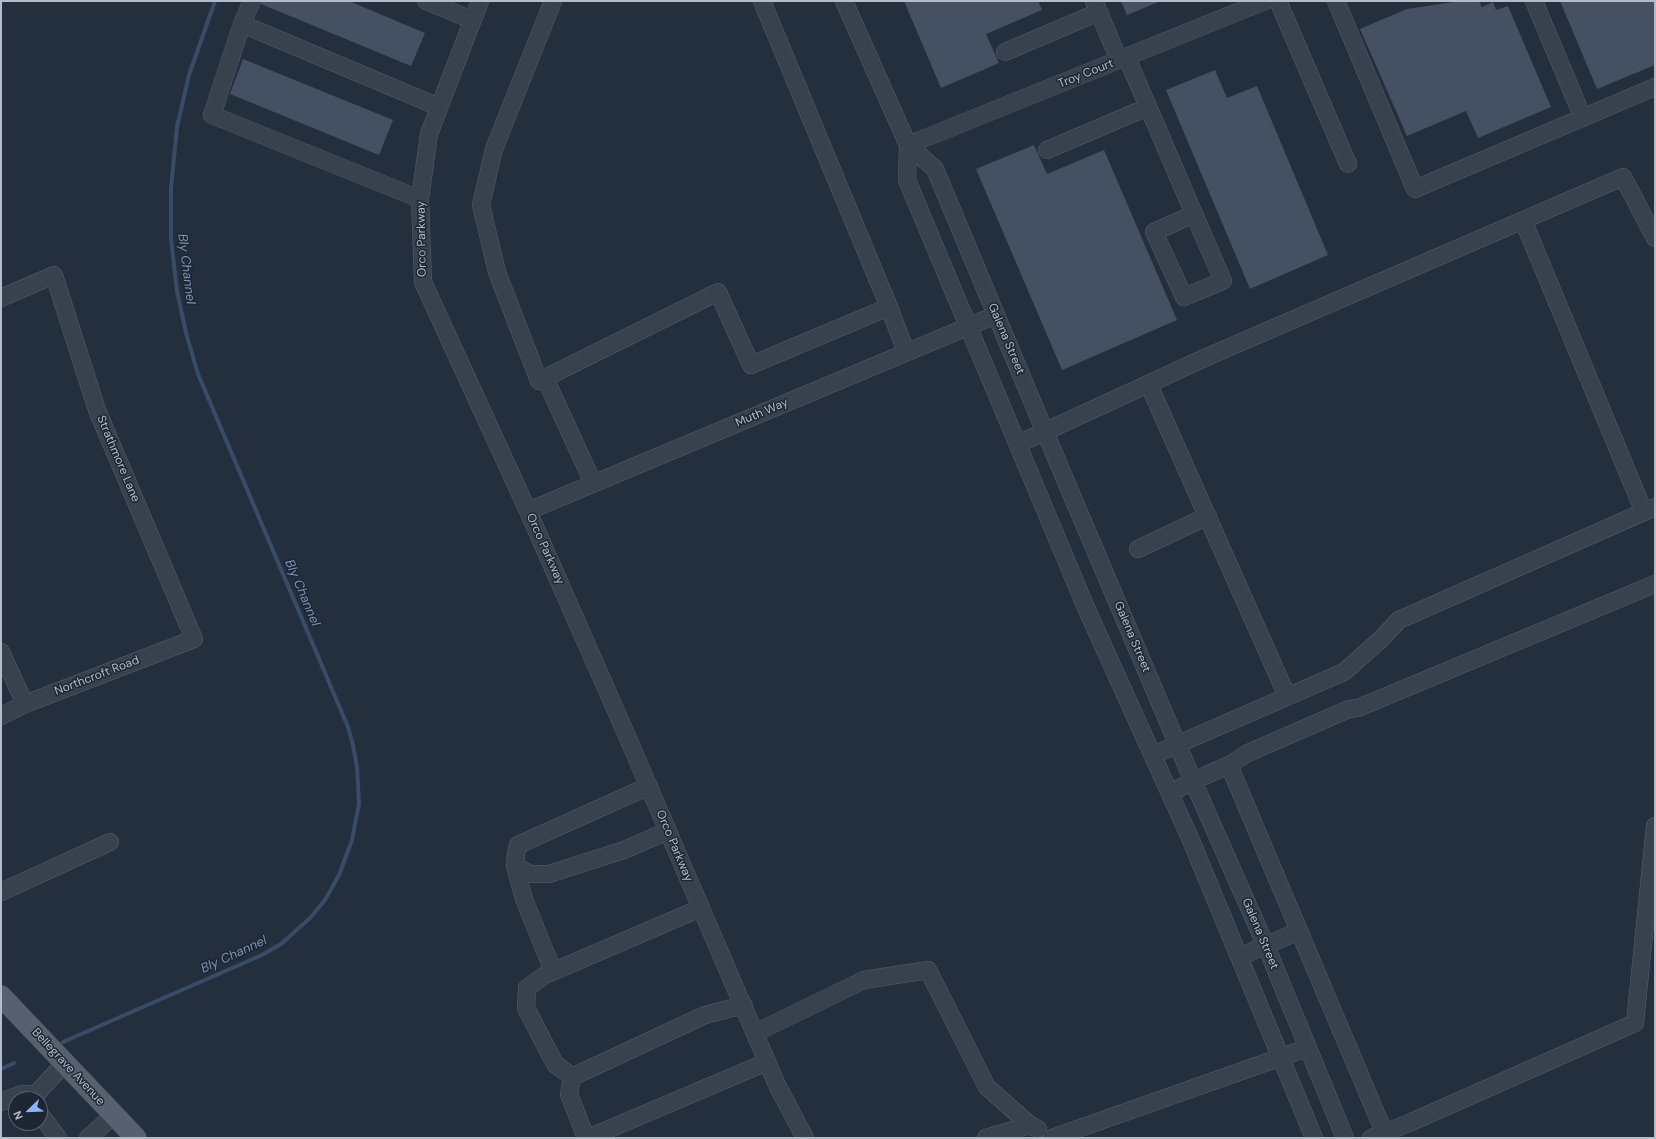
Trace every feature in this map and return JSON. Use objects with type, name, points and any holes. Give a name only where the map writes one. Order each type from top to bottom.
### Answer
[{"type":"main road","name":"Bellegrave Avenue","points":[[1,996],[136,1138]]},
{"type":"street","points":[[252,1],[242,24],[212,114],[420,199]]},
{"type":"street","points":[[426,1],[472,20]]},
{"type":"street","name":"Orco Parkway","points":[[480,1],[429,134],[420,199],[423,282],[528,510],[649,786],[767,1062],[805,1138]]},
{"type":"street","points":[[553,1],[494,149],[481,205],[497,272],[539,381],[718,292],[751,365],[889,307]]},
{"type":"street","points":[[762,1],[889,307],[906,352]]},
{"type":"street","name":"Galena Street","points":[[844,1],[908,145],[935,169],[1193,781],[1266,946],[1306,1048],[1344,1138]]},
{"type":"street","name":"Troy Court","points":[[908,145],[1265,1]]},
{"type":"street","points":[[1278,1],[1348,164]]},
{"type":"street","points":[[1336,1],[1415,189],[1655,87]]},
{"type":"street","points":[[1534,1],[1583,118]]},
{"type":"street","points":[[1005,52],[1096,7],[1148,107],[1223,281],[1184,297],[1154,232],[1194,214]]},
{"type":"street","points":[[242,24],[439,107]]},
{"type":"street","points":[[1047,150],[1148,107]]},
{"type":"street","name":"Galena Street","points":[[908,145],[907,180],[1087,610],[1190,838],[1314,1138]]},
{"type":"street","points":[[1018,444],[1209,356],[1623,177],[1655,238]]},
{"type":"street","points":[[1153,755],[1344,672],[1380,640],[1399,620],[1650,509],[1523,220]]},
{"type":"street","name":"Strathmore Lane","points":[[1,298],[54,275],[98,410],[194,639]]},
{"type":"street","name":"Muth Way","points":[[528,510],[996,315]]},
{"type":"street","points":[[545,378],[593,484]]},
{"type":"street","points":[[1149,384],[1287,696]]},
{"type":"street","points":[[1138,549],[1208,516]]},
{"type":"street","points":[[1170,793],[1229,765],[1248,753],[1348,709],[1358,708],[1655,584]]},
{"type":"street","name":"Northcroft Road","points":[[1,716],[25,704],[194,639]]},
{"type":"street","points":[[1,652],[25,704]]},
{"type":"street","points":[[1229,765],[1299,931],[1377,1135],[1410,1123],[1635,1024],[1655,826]]},
{"type":"street","points":[[553,972],[524,899],[515,866],[518,845],[649,786]]},
{"type":"street","points":[[515,866],[531,874],[549,874],[624,850],[668,831]]},
{"type":"street","points":[[1,892],[110,842]]},
{"type":"street","points":[[572,1077],[554,1064],[526,1008],[527,988],[545,975],[701,908]]},
{"type":"street","points":[[1239,957],[1299,931]]},
{"type":"street","points":[[755,1033],[864,980],[928,970],[987,1088],[1030,1125],[1052,1138],[1306,1048]]},
{"type":"street","points":[[572,1077],[705,1015],[744,1006]]},
{"type":"street","points":[[572,1077],[569,1094],[587,1138],[767,1062]]},
{"type":"street","points":[[40,1091],[65,1063]]},
{"type":"street","points":[[88,1138],[114,1115]]},
{"type":"street","points":[[48,1125],[58,1138]]},
{"type":"street","points":[[986,1138],[1030,1125]]},
{"type":"building","points":[[262,1],[349,1],[425,33],[411,66],[261,4]]},
{"type":"building","points":[[904,1],[1038,1],[1042,10],[986,34],[999,63],[941,88]]},
{"type":"building","points":[[1121,1],[1161,1],[1127,15]]},
{"type":"building","points":[[1460,1],[1479,1],[1482,7],[1493,2],[1496,10],[1508,6],[1551,107],[1478,138],[1466,111],[1407,136],[1360,29],[1407,9]]},
{"type":"building","points":[[1560,1],[1655,1],[1655,65],[1597,89]]},
{"type":"building","points":[[243,59],[393,120],[379,155],[230,94]]},
{"type":"building","points":[[1215,70],[1227,98],[1257,86],[1328,255],[1250,289],[1166,90]]},
{"type":"building","points":[[1034,145],[1047,174],[1104,150],[1177,320],[1062,370],[976,169]]},
{"type":"waterway","name":"Bly Channel","points":[[63,1042],[262,955],[281,944],[310,918],[325,900],[339,875],[352,840],[359,804],[357,767],[348,727],[198,374],[186,333],[177,291],[171,239],[171,188],[177,127],[189,75],[215,1]]},
{"type":"waterway","name":"Bly Channel","points":[[1,1069],[14,1063]]}]
